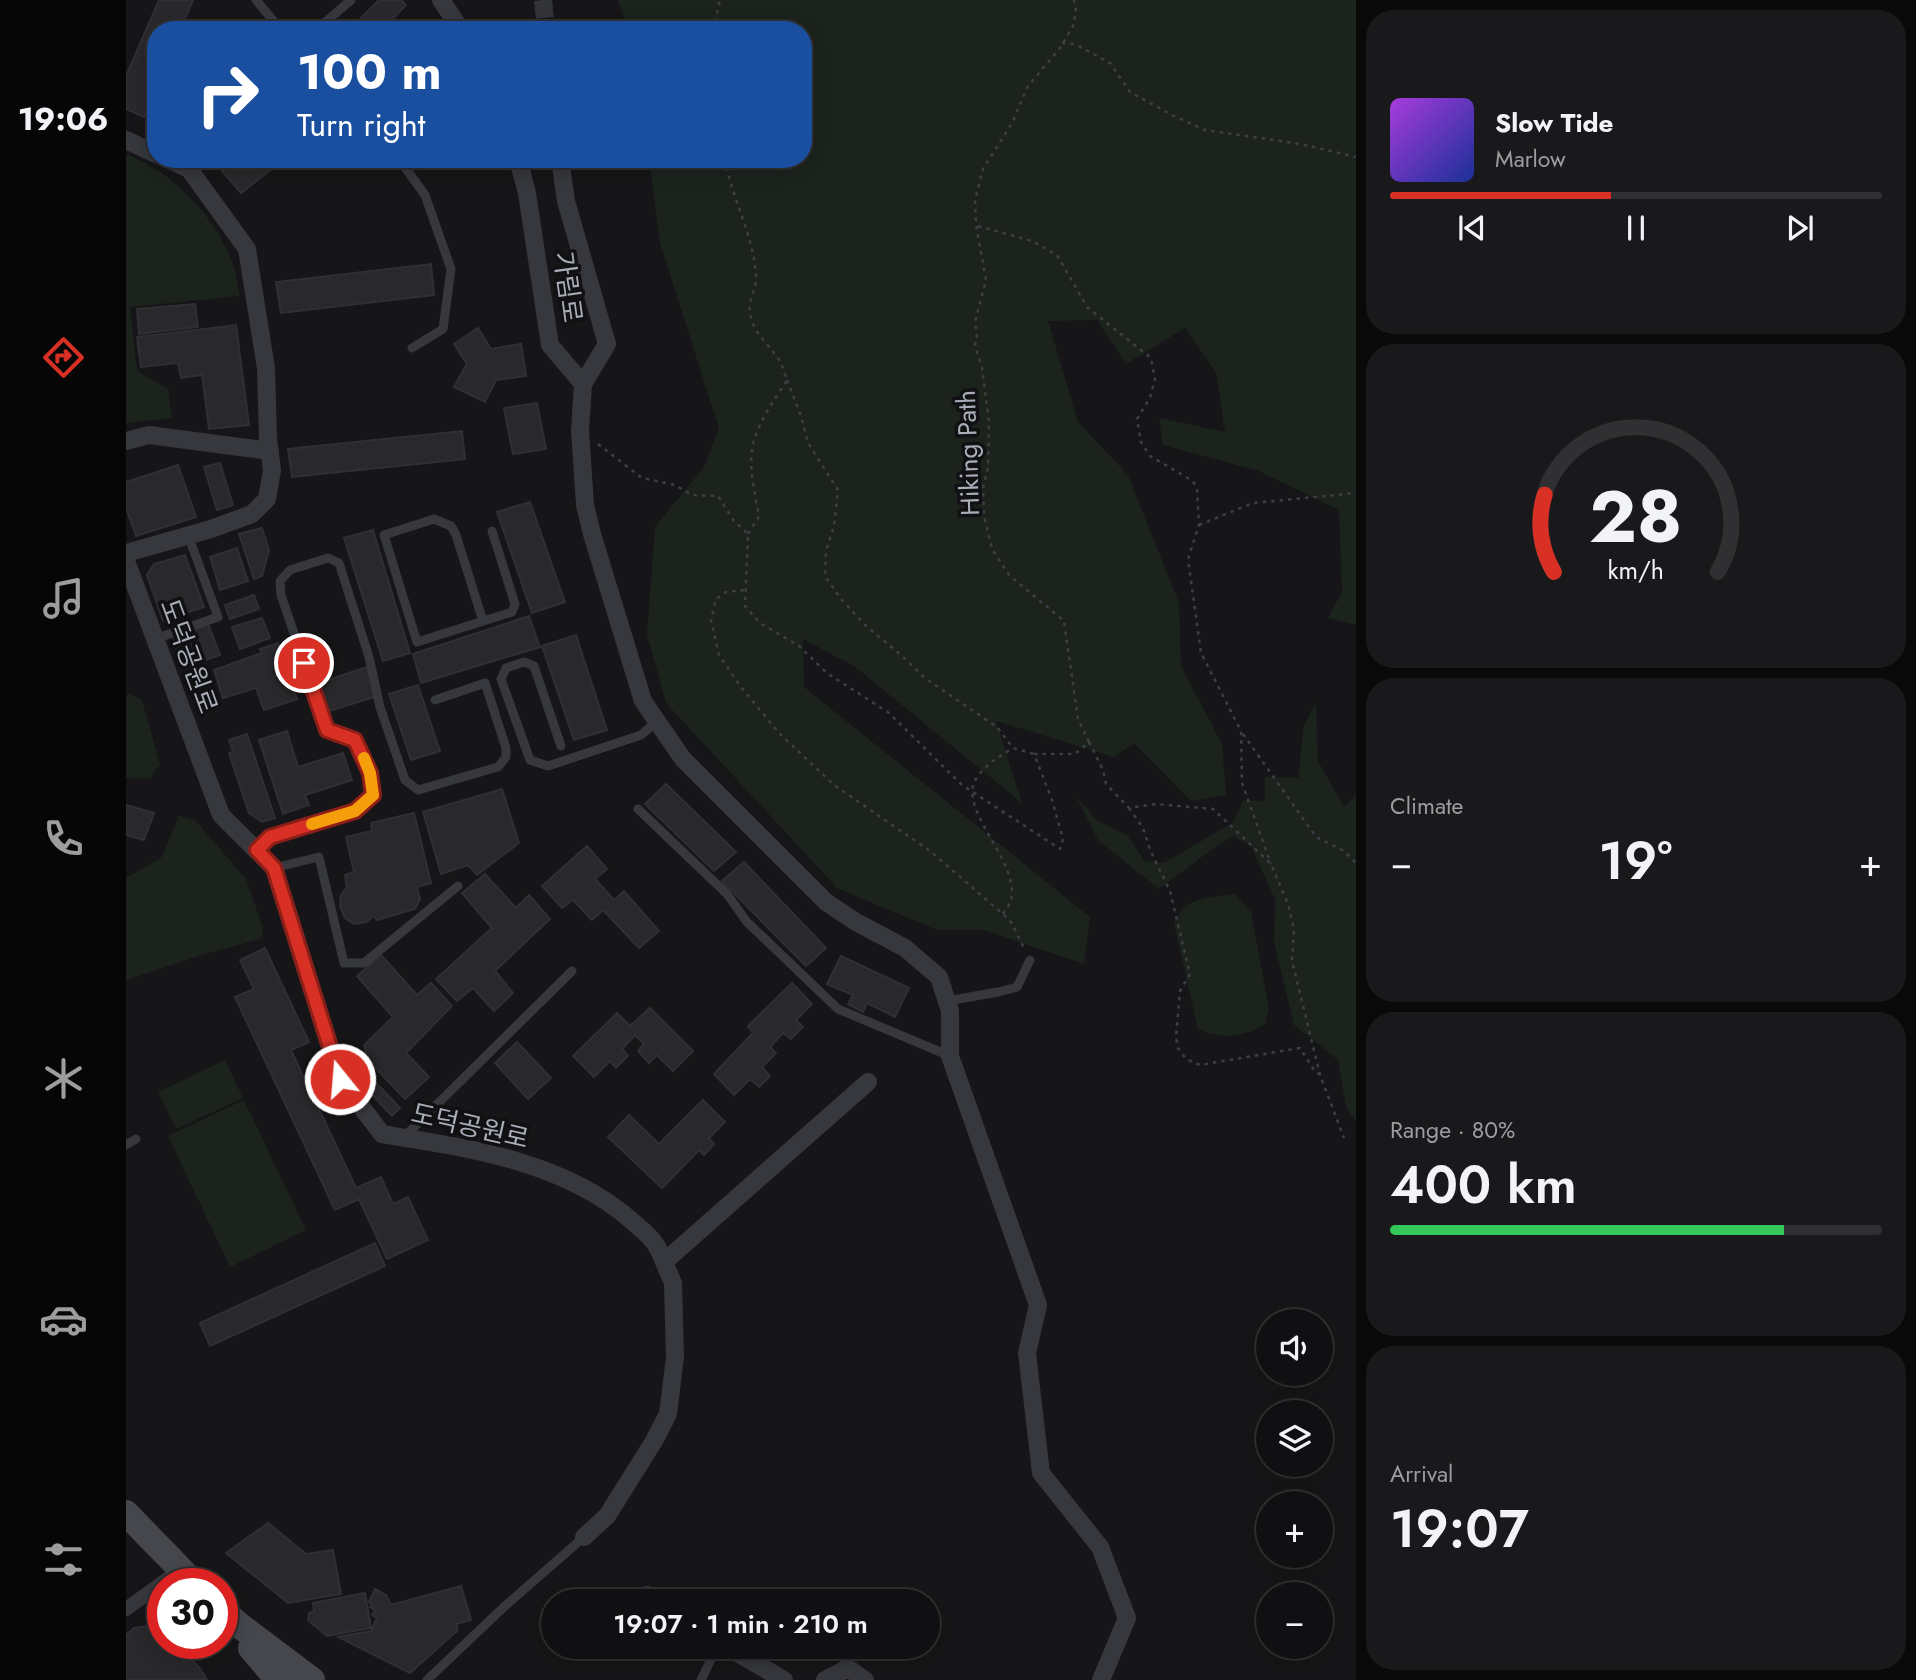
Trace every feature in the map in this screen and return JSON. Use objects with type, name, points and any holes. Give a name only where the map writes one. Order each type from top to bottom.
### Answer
[{"type":"main road","points":[[126,1514],[178,1568]]},
{"type":"main road","points":[[238,1623],[312,1680]]},
{"type":"main road","points":[[238,1629],[257,1657],[278,1680]]},
{"type":"street","points":[[441,0],[455,21]]},
{"type":"street","points":[[126,140],[147,150]]},
{"type":"street","points":[[126,554],[251,514],[267,499],[272,470],[267,368],[247,249],[188,168]]},
{"type":"street","name":"가림로","points":[[520,168],[527,193],[550,345],[583,384],[607,344],[566,201],[562,168]]},
{"type":"street","points":[[583,384],[580,431],[585,505],[643,701],[683,759],[826,902],[856,922],[905,948],[939,977],[950,1011],[950,1056],[1038,1306],[1027,1353],[1041,1473],[1100,1547],[1127,1618],[1101,1680]]},
{"type":"street","points":[[126,441],[149,435],[270,451]]},
{"type":"street","name":"도덕공원로","points":[[126,561],[221,815],[274,868],[340,1079],[382,1133],[466,1148],[562,1176],[612,1203],[657,1243],[673,1283],[675,1357],[668,1414],[607,1516],[584,1537]]},
{"type":"street","points":[[664,1262],[868,1082]]},
{"type":"street","points":[[126,1609],[147,1598]]},
{"type":"street","points":[[748,1659],[785,1680]]},
{"type":"street","points":[[825,1680],[848,1668],[865,1680]]},
{"type":"lane","points":[[256,0],[274,21]]},
{"type":"lane","points":[[326,21],[351,0]]},
{"type":"lane","points":[[406,168],[425,195],[451,269],[443,329],[412,348]]},
{"type":"lane","points":[[483,621],[451,526],[434,519],[384,536],[417,642],[512,612],[515,604],[492,531]]},
{"type":"lane","points":[[155,639],[218,617],[188,536]]},
{"type":"lane","points":[[257,850],[270,837],[355,811],[373,795],[370,773],[355,740],[327,730],[281,595],[280,581],[290,570],[328,558],[339,563],[369,657],[380,707],[405,780],[418,790],[498,767],[506,757],[506,748],[485,683],[435,699]]},
{"type":"lane","points":[[561,746],[534,666],[524,662],[506,668],[501,679],[530,760],[548,766],[641,735],[656,722]]},
{"type":"lane","points":[[638,809],[727,894],[747,922],[838,1009],[950,1056]]},
{"type":"lane","points":[[274,868],[319,857],[344,963],[364,962],[458,886]]},
{"type":"lane","points":[[947,1001],[1017,986],[1030,960]]},
{"type":"lane","points":[[404,1137],[572,971]]},
{"type":"lane","points":[[126,1145],[136,1139]]},
{"type":"lane","points":[[427,1680],[505,1606],[584,1537]]},
{"type":"lane","points":[[701,1680],[711,1659]]},
{"type":"path","points":[[715,21],[720,0]]},
{"type":"path","name":"Hiking Path","points":[[1074,0],[1076,10],[1073,26],[1028,86],[1012,123],[983,169],[975,200],[976,225],[986,280],[975,322],[975,345],[982,368],[989,422],[988,468],[983,488],[984,516],[992,549],[1009,575],[1064,621],[1078,719],[1103,770],[1106,784],[1129,808],[1143,828],[1150,850],[1170,891],[1190,974],[1180,991],[1176,1037],[1178,1048],[1186,1059],[1200,1065],[1300,1048],[1320,1075]]},
{"type":"path","points":[[1062,43],[1075,44],[1110,63],[1130,92],[1205,130],[1301,144],[1356,157]]},
{"type":"path","points":[[726,168],[729,184],[748,232],[756,281],[749,300],[752,321],[778,358],[801,416],[808,443],[838,490],[834,526],[826,551],[825,576],[864,625],[926,679],[997,727],[1013,748],[1034,754],[1075,754],[1089,742]]},
{"type":"path","points":[[976,225],[1032,241],[1058,255],[1087,307],[1152,358],[1155,379],[1150,398],[1137,419],[1141,442],[1150,456],[1193,481],[1197,490],[1199,525],[1188,559],[1201,653],[1241,732],[1316,837],[1344,851],[1356,863]]},
{"type":"path","points":[[788,380],[768,412],[753,444],[752,482],[759,516],[748,534],[745,606],[760,623],[799,646],[827,673],[889,713],[962,785],[1060,849],[1063,839],[1052,800],[1034,754]]},
{"type":"path","points":[[580,431],[642,478],[675,485],[692,495],[718,496],[734,521],[748,534]]},
{"type":"path","points":[[1199,525],[1253,503],[1356,493]]},
{"type":"path","points":[[746,590],[726,592],[716,599],[711,620],[719,655],[741,687],[779,733],[834,785],[930,851],[1003,914],[1011,922],[1030,960]]},
{"type":"path","points":[[1241,732],[1242,783],[1288,904],[1294,929],[1292,961],[1320,1075],[1345,1138]]},
{"type":"path","points":[[1003,914],[1011,901],[1011,883],[1005,863],[977,810],[972,791],[975,780],[990,762],[1013,748]]},
{"type":"path","points":[[1129,808],[1156,804],[1213,809],[1271,864]]},
{"type":"shaded area","points":[[618,0],[1356,0],[1356,625],[1328,618],[1342,592],[1339,510],[1259,471],[1163,445],[1159,418],[1225,432],[1216,372],[1185,328],[1126,364],[1097,320],[1048,321],[1078,422],[1128,475],[1179,603],[1181,666],[1222,744],[1226,795],[1191,801],[1134,743],[1114,757],[996,721],[1022,803],[854,666],[803,639],[804,687],[1090,917],[1084,964],[984,930],[937,930],[837,888],[666,703],[647,634],[655,527],[704,467],[719,428],[660,243],[650,168],[812,168],[812,21],[624,21]]},
{"type":"shaded area","points":[[126,154],[142,161],[147,164],[147,168],[153,168],[173,182],[211,222],[229,254],[240,296],[130,307],[137,371],[168,389],[172,418],[126,423]]},
{"type":"shaded area","points":[[126,695],[142,700],[160,764],[150,779],[126,778]]},
{"type":"shaded area","points":[[1316,703],[1318,761],[1344,807],[1356,795],[1356,1122],[1346,1107],[1338,1060],[1294,1025],[1274,942],[1275,899],[1251,846],[1233,836],[1159,889],[1098,840],[1076,796],[1096,820],[1127,835],[1145,861],[1164,863],[1234,822],[1243,800],[1265,801],[1265,777],[1298,778],[1304,725]]},
{"type":"shaded area","points":[[179,816],[195,820],[246,879],[263,928],[261,939],[201,955],[126,980],[126,878],[161,858]]},
{"type":"shaded area","points":[[1234,894],[1251,912],[1269,1009],[1265,1024],[1257,1029],[1223,1036],[1198,1029],[1174,923],[1179,914],[1192,903]]},
{"type":"shaded area","points":[[225,1060],[243,1098],[176,1129],[158,1092]]},
{"type":"shaded area","points":[[244,1100],[306,1230],[230,1267],[168,1136]]},
{"type":"building","points":[[159,0],[193,0],[184,21],[150,21]]},
{"type":"building","points":[[379,0],[401,0],[406,5],[391,21],[358,21]]},
{"type":"building","points":[[147,28],[147,110],[144,117],[126,109],[126,76]]},
{"type":"building","points":[[226,168],[273,168],[241,193],[222,171]]},
{"type":"building","points":[[431,264],[434,295],[281,313],[276,282]]},
{"type":"building","points":[[195,304],[198,327],[139,334],[137,309]]},
{"type":"building","points":[[236,325],[249,425],[209,429],[202,375],[181,378],[178,363],[141,367],[137,337]]},
{"type":"building","points":[[478,328],[491,349],[521,344],[526,376],[496,380],[485,402],[454,387],[467,364],[454,344]]},
{"type":"building","points":[[537,403],[546,449],[513,454],[504,408]]},
{"type":"building","points":[[462,431],[465,459],[292,477],[288,449]]},
{"type":"building","points":[[220,463],[233,505],[217,510],[204,467]]},
{"type":"building","points":[[178,465],[196,517],[136,536],[126,508],[126,482]]},
{"type":"building","points":[[530,502],[565,602],[532,613],[497,512]]},
{"type":"building","points":[[262,528],[269,550],[262,576],[254,579],[239,534]]},
{"type":"building","points":[[373,530],[410,653],[383,661],[344,538]]},
{"type":"building","points":[[237,548],[248,581],[220,590],[210,557]]},
{"type":"building","points":[[185,555],[204,607],[163,621],[147,575],[154,564]]},
{"type":"building","points":[[254,595],[259,609],[230,619],[225,605]]},
{"type":"building","points":[[529,616],[540,647],[421,683],[413,654]]},
{"type":"building","points":[[262,618],[270,638],[240,649],[232,627]]},
{"type":"building","points":[[208,624],[220,655],[183,668],[173,637]]},
{"type":"building","points":[[576,635],[607,730],[574,740],[542,646]]},
{"type":"building","points":[[278,643],[297,699],[264,710],[256,688],[223,698],[214,670],[262,653],[260,649]]},
{"type":"building","points":[[367,667],[377,696],[326,712],[316,684]]},
{"type":"building","points":[[418,685],[440,751],[411,760],[389,694]]},
{"type":"building","points":[[287,731],[298,767],[343,753],[352,780],[305,795],[309,805],[283,814],[259,740]]},
{"type":"building","points":[[247,734],[275,818],[262,822],[249,813],[229,753],[233,752],[229,740]]},
{"type":"building","points":[[666,784],[736,852],[714,871],[645,804]]},
{"type":"building","points":[[502,789],[519,843],[477,875],[468,865],[441,874],[423,812]]},
{"type":"building","points":[[126,805],[154,813],[144,840],[126,835]]},
{"type":"building","points":[[414,813],[431,883],[417,887],[420,899],[415,909],[377,920],[374,916],[366,922],[354,924],[345,918],[340,906],[341,895],[347,887],[345,875],[354,872],[346,837],[372,831],[371,823]]},
{"type":"building","points":[[587,846],[607,869],[595,879],[614,900],[624,891],[659,931],[639,948],[603,910],[592,920],[573,900],[562,908],[542,886]]},
{"type":"building","points":[[744,862],[826,948],[806,966],[722,881]]},
{"type":"building","points":[[485,874],[516,908],[529,895],[550,919],[495,971],[513,993],[494,1011],[473,988],[457,1001],[436,979],[492,928],[462,893]]},
{"type":"building","points":[[265,948],[309,1042],[291,1050],[304,1078],[316,1072],[330,1104],[319,1109],[356,1188],[381,1177],[393,1204],[408,1197],[428,1240],[387,1259],[359,1199],[335,1210],[235,997],[254,989],[240,960]]},
{"type":"building","points":[[381,955],[417,995],[431,983],[452,1006],[406,1053],[429,1077],[405,1099],[367,1059],[364,1045],[393,1017],[357,976]]},
{"type":"building","points":[[841,956],[909,988],[895,1017],[867,1003],[863,1012],[848,1004],[853,995],[827,984]]},
{"type":"building","points":[[792,983],[812,1004],[796,1020],[803,1027],[791,1039],[783,1033],[770,1047],[776,1053],[762,1067],[770,1076],[759,1087],[750,1079],[734,1095],[714,1074],[753,1033],[748,1026]]},
{"type":"building","points":[[650,1008],[693,1051],[673,1071],[657,1055],[649,1063],[638,1051],[644,1044],[635,1035],[622,1049],[628,1056],[616,1068],[610,1061],[594,1077],[573,1056],[617,1013],[630,1026]]},
{"type":"building","points":[[517,1042],[551,1078],[528,1099],[495,1063]]},
{"type":"building","points":[[357,1052],[361,1067],[400,1108],[392,1116],[354,1075],[347,1053]]},
{"type":"building","points":[[703,1100],[725,1122],[709,1138],[714,1144],[704,1155],[699,1150],[662,1188],[608,1137],[629,1115],[659,1144]]},
{"type":"building","points":[[375,1243],[385,1266],[210,1346],[200,1323]]},
{"type":"building","points":[[268,1523],[306,1554],[333,1550],[341,1594],[288,1603],[226,1553]]},
{"type":"building","points":[[461,1586],[471,1620],[456,1624],[458,1630],[410,1673],[338,1637],[371,1631],[377,1618],[372,1615],[375,1610],[370,1607],[372,1604],[369,1602],[375,1589],[386,1595],[391,1605]]},
{"type":"building","points":[[365,1593],[371,1628],[327,1636],[308,1620],[309,1613],[314,1611],[313,1603]]},
{"type":"building","points":[[147,1626],[147,1659],[191,1659],[207,1680],[126,1680],[126,1635],[134,1628]]},
{"type":"tunnel","points":[[543,0],[545,21]]},
{"type":"slow traffic","points":[[312,824],[355,811],[373,795],[370,773],[364,758]]},
{"type":"route","points":[[304,663],[327,730],[355,740],[370,773],[373,795],[355,811],[270,837],[257,850],[274,868],[340,1079]]}]
